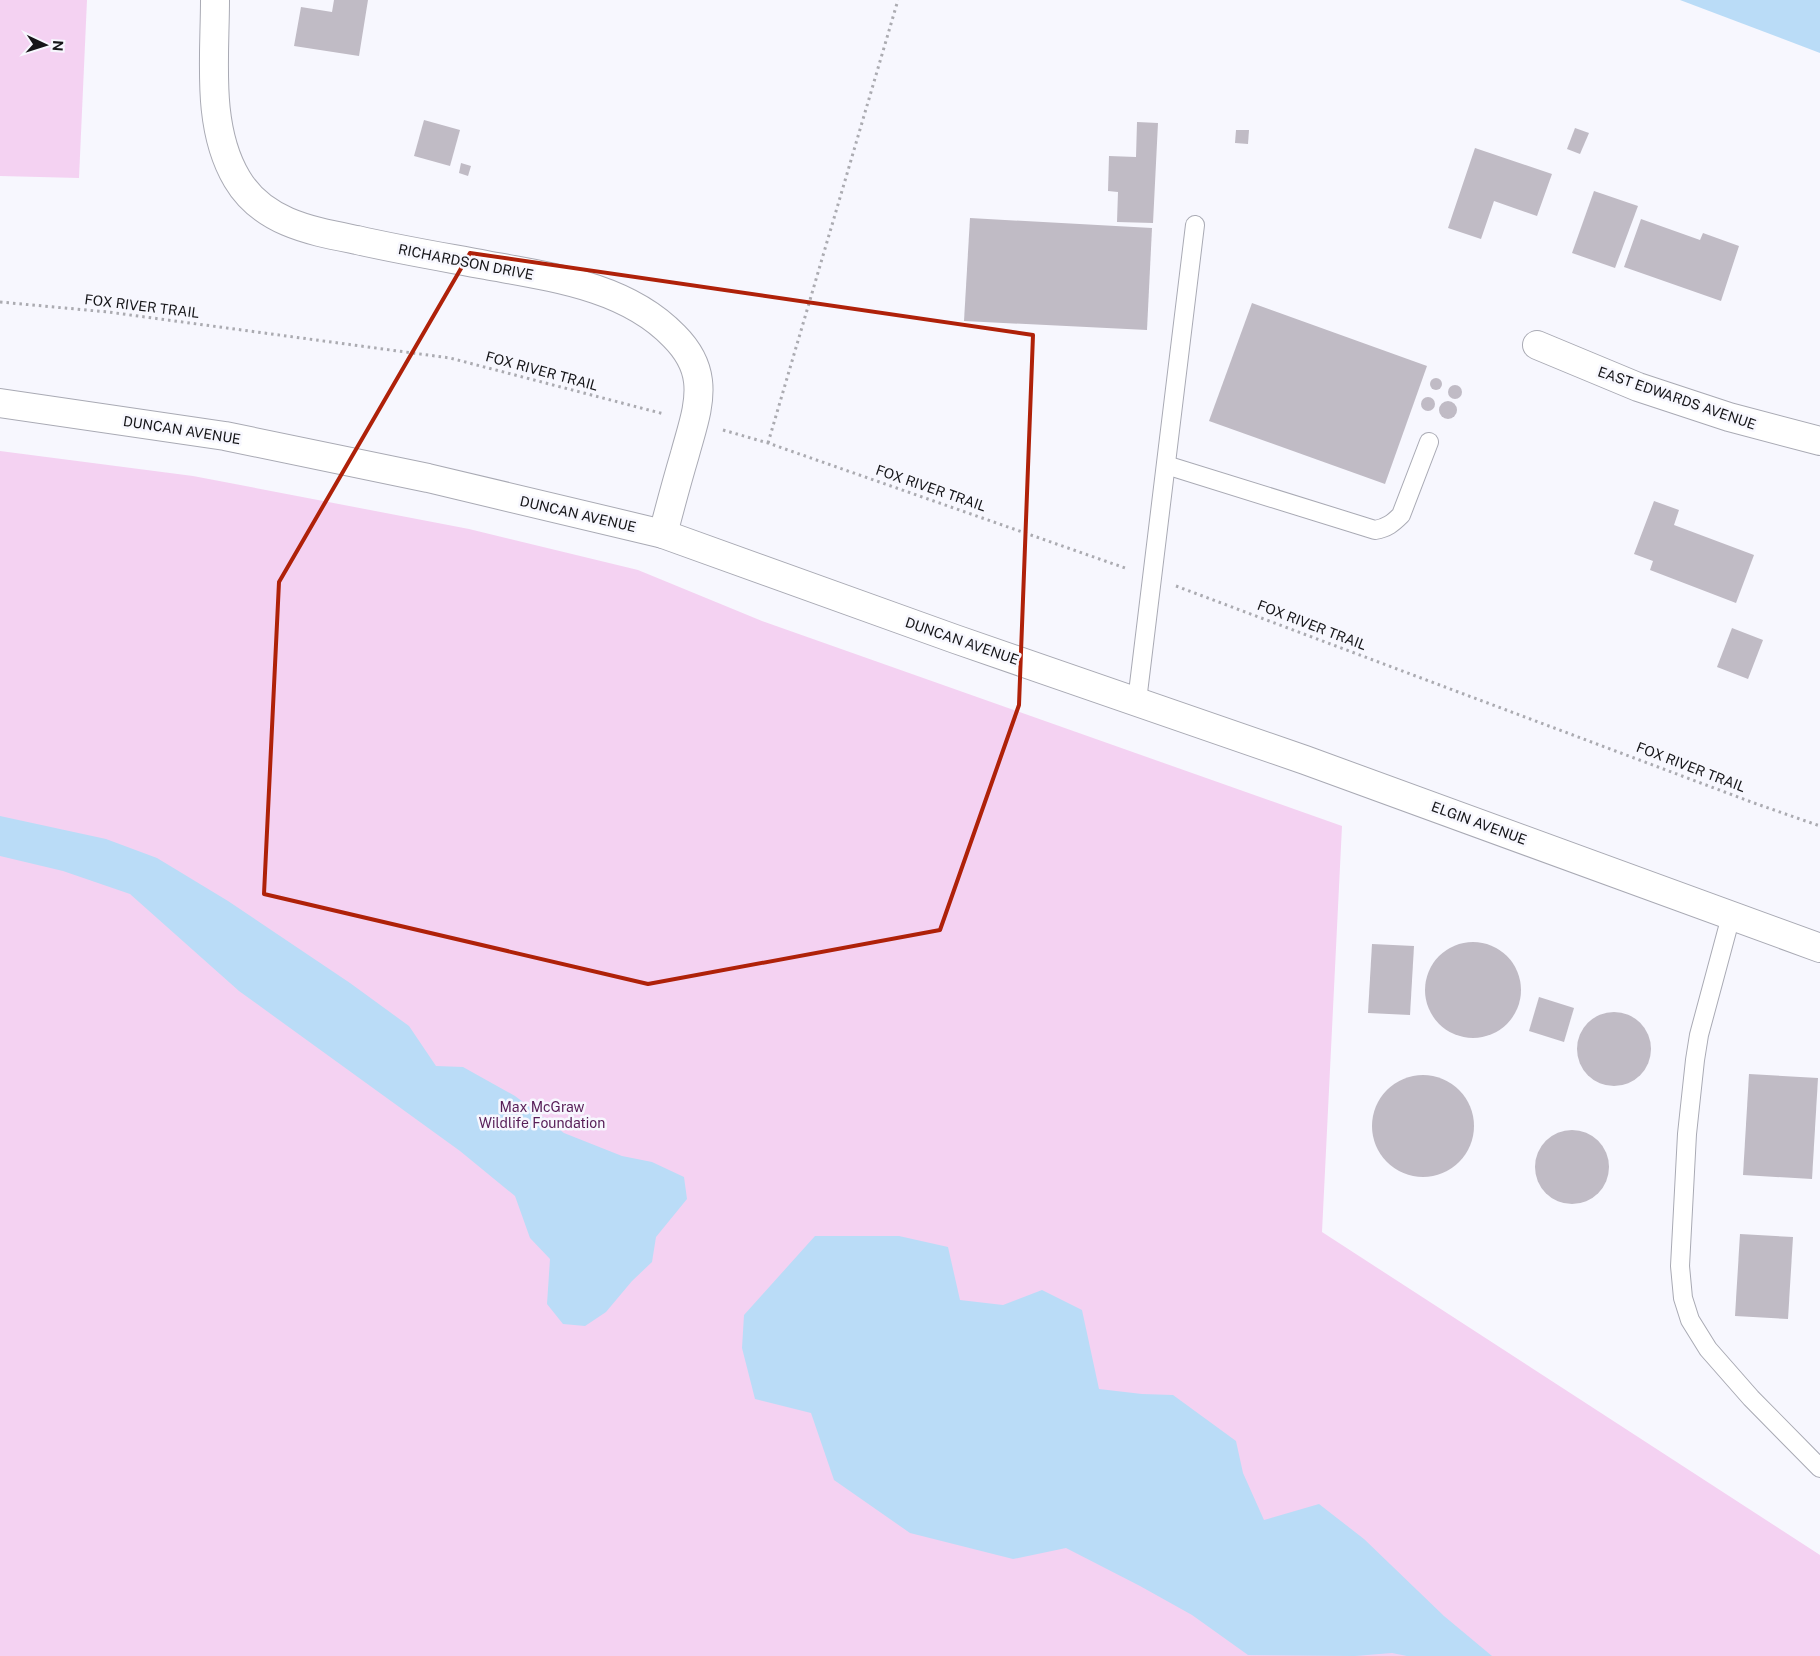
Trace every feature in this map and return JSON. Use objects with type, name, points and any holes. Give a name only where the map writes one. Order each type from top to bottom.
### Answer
[{"type":"street","name":"RICHARDSON DRIVE","points":[[215,0],[215,86],[220,137],[226,159],[238,181],[255,202],[272,215],[296,226],[384,246],[582,285],[629,302],[667,328],[688,354],[699,385],[694,422],[662,534]]},
{"type":"street","name":"EAST EDWARDS AVENUE","points":[[1537,345],[1638,387],[1729,417],[1820,441]]},
{"type":"street","name":"DUNCAN AVENUE","points":[[0,403],[225,436],[428,478],[662,534],[946,636],[1137,701]]},
{"type":"street","name":"ELGIN AVENUE","points":[[1137,701],[1305,760],[1820,948]]},
{"type":"lane","points":[[1137,701],[1195,226]]},
{"type":"lane","points":[[1166,465],[1375,530],[1384,528],[1401,515],[1429,442]]},
{"type":"lane","points":[[1731,916],[1699,1035],[1695,1060],[1687,1134],[1680,1266],[1683,1298],[1690,1320],[1708,1349],[1751,1398],[1820,1468]]},
{"type":"path","points":[[768,443],[898,0]]},
{"type":"path","name":"FOX RIVER TRAIL","points":[[0,302],[108,312],[450,358],[768,443],[1153,577],[1754,803],[1820,826]]},
{"type":"highlighted area","points":[[470,253],[1033,335],[1019,705],[940,930],[648,984],[264,894],[279,582]]},
{"type":"green space","points":[[0,0],[87,0],[79,178],[0,176]]},
{"type":"green space","name":"Max McGraw Wildlife Foundation","points":[[0,451],[193,476],[469,529],[638,570],[762,621],[1342,826],[1322,1232],[1820,1555],[1820,1656],[0,1656]]},
{"type":"water","points":[[1680,0],[1820,0],[1820,53]]},
{"type":"water","points":[[0,816],[106,839],[157,858],[228,901],[350,983],[409,1026],[436,1066],[463,1067],[515,1096],[564,1133],[622,1156],[652,1162],[684,1177],[687,1199],[656,1237],[652,1262],[632,1281],[606,1312],[585,1326],[563,1324],[547,1304],[550,1259],[530,1238],[515,1196],[460,1151],[239,991],[130,894],[63,871],[0,856]]},
{"type":"water","points":[[815,1236],[899,1236],[948,1247],[960,1300],[1003,1305],[1042,1290],[1082,1310],[1099,1389],[1142,1394],[1173,1395],[1236,1441],[1243,1473],[1264,1520],[1319,1504],[1364,1539],[1444,1616],[1492,1656],[1407,1656],[1392,1653],[1355,1656],[1248,1655],[1192,1615],[1066,1548],[1013,1559],[910,1533],[834,1480],[811,1413],[755,1399],[742,1348],[744,1315]]},
{"type":"building","points":[[334,0],[368,0],[359,56],[294,46],[301,7],[332,12]]},
{"type":"building","points":[[424,120],[460,130],[450,166],[414,156]]},
{"type":"building","points":[[1137,122],[1158,123],[1153,223],[1117,222],[1118,192],[1108,191],[1109,156],[1136,157]]},
{"type":"building","points":[[1575,128],[1589,133],[1580,154],[1567,149]]},
{"type":"building","points":[[1236,130],[1249,130],[1248,144],[1235,143]]},
{"type":"building","points":[[1475,148],[1552,174],[1537,216],[1494,201],[1481,239],[1448,228]]},
{"type":"building","points":[[461,163],[471,166],[468,176],[459,173]]},
{"type":"building","points":[[1594,191],[1638,206],[1615,268],[1572,253]]},
{"type":"building","points":[[970,218],[1152,228],[1147,330],[964,321]]},
{"type":"building","points":[[1641,219],[1700,240],[1703,233],[1739,246],[1721,301],[1624,267]]},
{"type":"building","points":[[1252,303],[1427,366],[1385,484],[1209,421]]},
{"type":"building","points":[[1436,378],[1442,384],[1436,390],[1430,384]]},
{"type":"building","points":[[1452,385],[1458,385],[1462,392],[1458,399],[1452,399],[1448,395],[1448,389]]},
{"type":"building","points":[[1425,397],[1431,397],[1435,404],[1431,411],[1425,411],[1421,407],[1421,401]]},
{"type":"building","points":[[1448,401],[1454,404],[1457,410],[1454,416],[1448,419],[1442,416],[1439,410],[1442,404]]},
{"type":"building","points":[[1654,501],[1679,510],[1674,525],[1754,555],[1736,603],[1650,570],[1653,561],[1634,554]]},
{"type":"building","points":[[1732,628],[1763,640],[1748,679],[1717,667]]},
{"type":"building","points":[[1464,942],[1482,942],[1500,950],[1513,963],[1521,981],[1518,1009],[1500,1030],[1482,1038],[1464,1038],[1446,1030],[1433,1017],[1425,999],[1425,981],[1433,963],[1446,950]]},
{"type":"building","points":[[1372,944],[1414,946],[1410,1015],[1368,1013]]},
{"type":"building","points":[[1539,997],[1574,1008],[1564,1042],[1529,1031]]},
{"type":"building","points":[[1614,1012],[1628,1015],[1640,1023],[1648,1035],[1651,1049],[1648,1063],[1640,1075],[1628,1083],[1614,1086],[1600,1083],[1588,1075],[1580,1063],[1577,1049],[1580,1035],[1588,1023],[1600,1015]]},
{"type":"building","points":[[1749,1074],[1818,1078],[1812,1179],[1743,1175]]},
{"type":"building","points":[[1423,1075],[1442,1079],[1459,1090],[1470,1107],[1474,1126],[1470,1145],[1459,1162],[1442,1173],[1423,1177],[1404,1173],[1387,1162],[1376,1145],[1372,1126],[1376,1107],[1387,1090],[1404,1079]]},
{"type":"building","points":[[1572,1130],[1593,1136],[1603,1146],[1609,1167],[1603,1188],[1593,1198],[1572,1204],[1551,1198],[1541,1188],[1535,1167],[1541,1146],[1551,1136]]},
{"type":"building","points":[[1740,1234],[1793,1237],[1788,1319],[1735,1316]]}]
